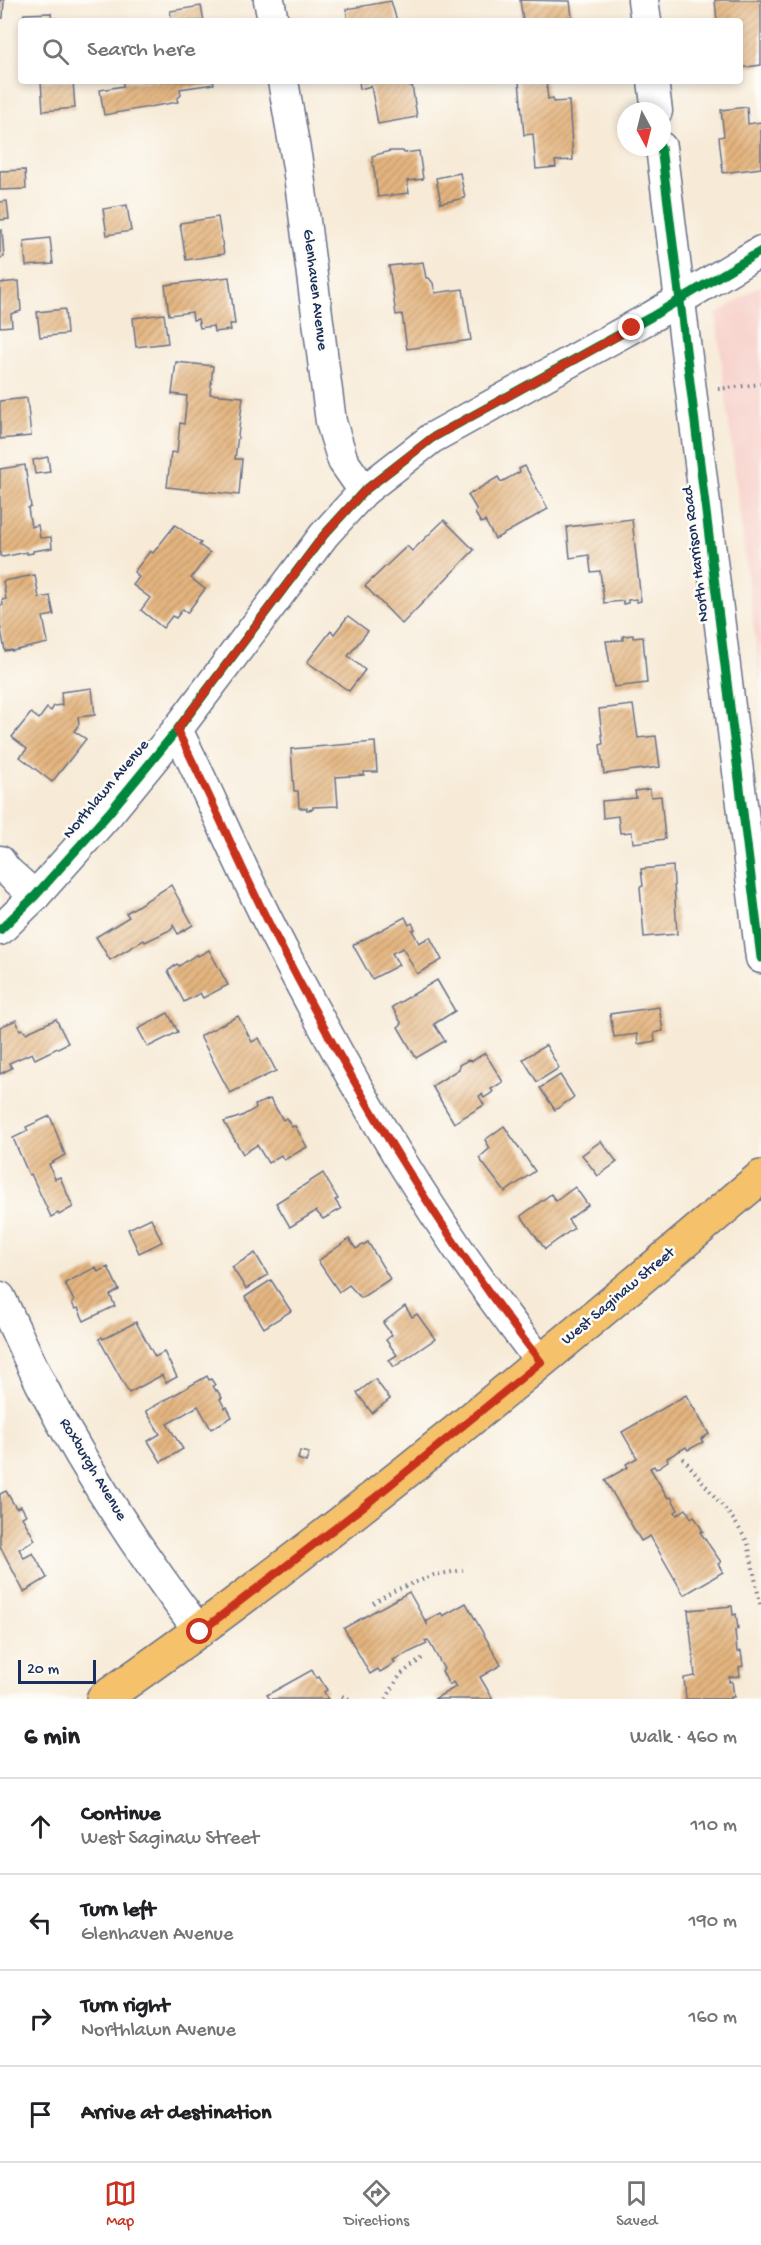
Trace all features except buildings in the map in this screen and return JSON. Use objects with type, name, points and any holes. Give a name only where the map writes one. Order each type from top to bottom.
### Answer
[{"type":"main road","name":"West Saginaw Street","points":[[103,1699],[200,1632],[373,1499],[541,1362],[761,1177]]},
{"type":"street","points":[[269,0],[272,18]]},
{"type":"street","points":[[643,0],[646,18]]},
{"type":"street","name":"Glenhaven Avenue","points":[[284,84],[298,167],[331,422],[343,461],[364,491]]},
{"type":"street","points":[[653,84],[656,102]]},
{"type":"street","name":"North Harrison Road","points":[[663,156],[681,299],[749,774],[761,958]]},
{"type":"street","name":"Northlawn Avenue","points":[[0,930],[35,896],[109,813],[177,730],[324,535],[364,491],[432,438],[681,299],[761,251]]},
{"type":"street","points":[[177,730],[272,930],[341,1060],[394,1151],[453,1243],[541,1362]]},
{"type":"street","points":[[0,861],[6,870],[35,896]]},
{"type":"street","name":"Roxburgh Avenue","points":[[0,1297],[42,1386],[104,1493],[169,1591],[200,1632]]},
{"type":"path","points":[[718,389],[761,384]]},
{"type":"path","points":[[683,1458],[735,1520],[748,1543],[761,1608]]},
{"type":"path","points":[[373,1603],[392,1592],[434,1575],[463,1570]]},
{"type":"path","points":[[386,1699],[400,1675],[425,1656]]},
{"type":"path","points":[[342,1696],[349,1699]]},
{"type":"shaded area","points":[[761,285],[761,691],[716,315]]},
{"type":"cycle path","points":[[662,156],[761,958]]},
{"type":"cycle path","points":[[0,930],[35,896],[109,813],[177,730],[324,535],[364,491],[432,438],[651,317],[761,251]]},
{"type":"route","points":[[200,1632],[373,1499],[541,1362],[453,1243],[394,1151],[341,1060],[272,930],[177,730],[324,535],[364,491],[432,438],[632,328]]}]
